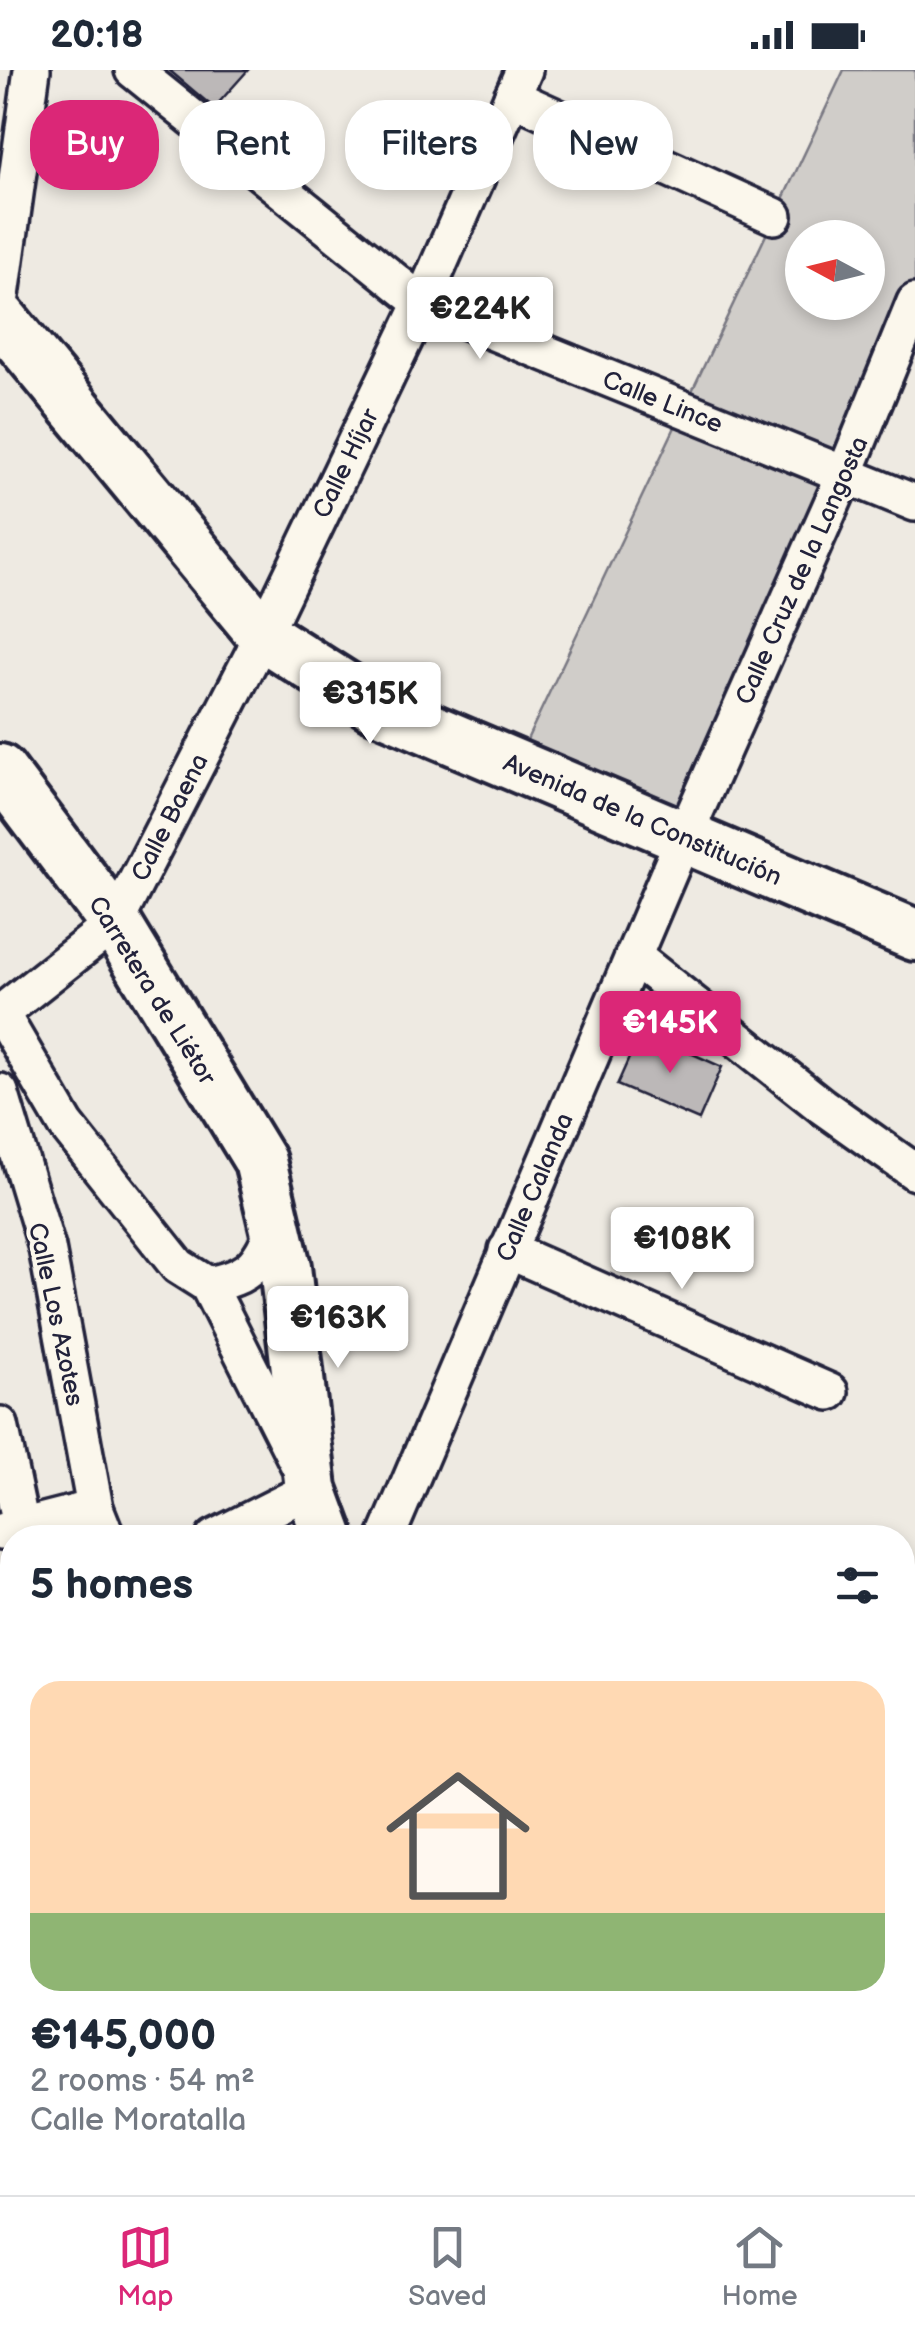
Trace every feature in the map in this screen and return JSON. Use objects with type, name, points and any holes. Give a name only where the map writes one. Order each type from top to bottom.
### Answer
[{"type":"street","points":[[0,303],[32,70]]},
{"type":"street","name":"Calle Lince","points":[[133,70],[422,304],[915,503]]},
{"type":"street","points":[[518,83],[774,216]]},
{"type":"street","name":"Calle Híjar","points":[[263,635],[422,304],[518,83]]},
{"type":"street","name":"Calle Cruz de la Langosta","points":[[684,837],[845,474],[915,302]]},
{"type":"street","name":"Avenida de la Constitución","points":[[0,317],[263,635],[373,705],[915,935]]},
{"type":"street","name":"Calle Baena","points":[[0,1012],[115,923],[263,635]]},
{"type":"street","name":"Carretera de Liétor","points":[[0,770],[115,923],[260,1162],[285,1267],[312,1489]]},
{"type":"street","name":"Calle Calanda","points":[[391,1525],[684,837]]},
{"type":"street","points":[[633,956],[822,1106],[915,1172]]},
{"type":"street","name":"Carretera de Liétor","points":[[0,1012],[10,1057],[178,1266],[208,1285],[312,1489],[324,1525]]},
{"type":"street","name":"Calle Los Azotes","points":[[0,1092],[47,1248],[101,1523]]},
{"type":"street","points":[[208,1285],[237,1279],[260,1261],[276,1225]]},
{"type":"street","points":[[507,1250],[830,1392]]},
{"type":"street","points":[[0,1425],[10,1525]]},
{"type":"street","points":[[240,1525],[312,1489]]},
{"type":"street","points":[[71,1525],[101,1523]]},
{"type":"shaded area","points":[[844,70],[915,70],[915,302],[684,837],[515,765]]},
{"type":"building","points":[[169,70],[248,70],[221,100],[205,100]]},
{"type":"building","points":[[641,1031],[722,1067],[699,1120],[617,1085]]}]
